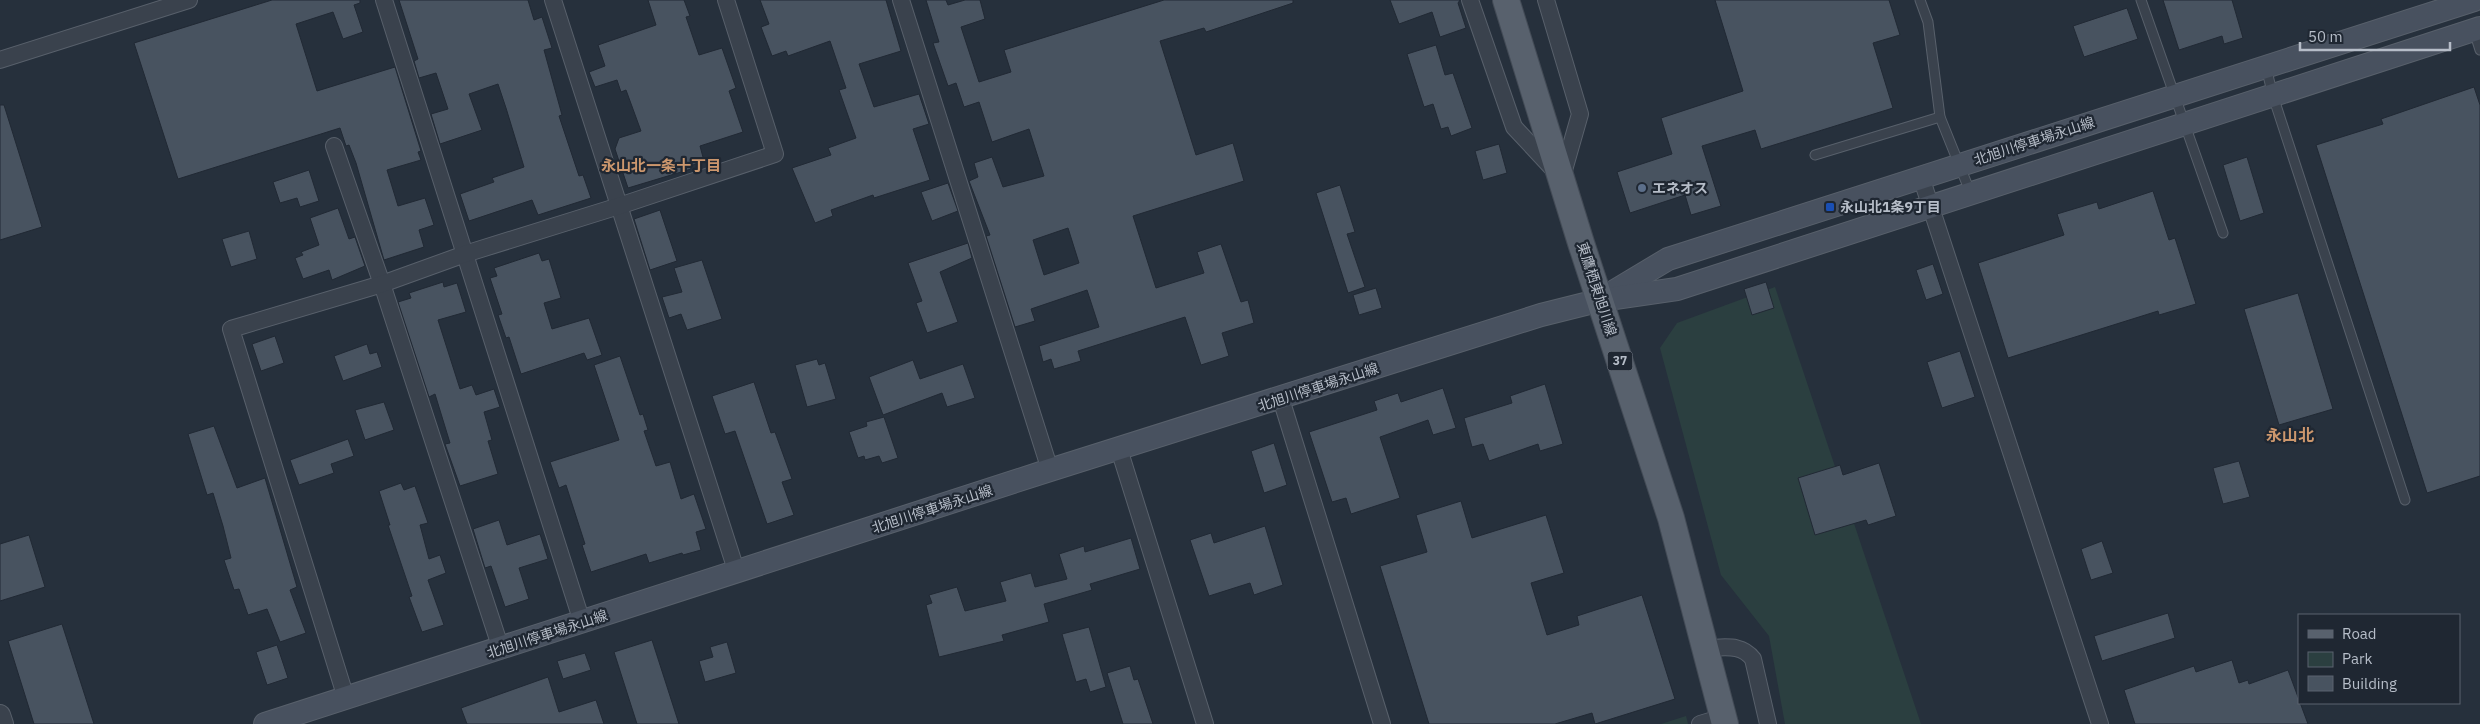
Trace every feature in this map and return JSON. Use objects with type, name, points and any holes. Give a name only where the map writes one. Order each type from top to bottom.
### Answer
[{"type":"main road","name":"東鷹栖東旭川線","points":[[1506,0],[1561,178],[1671,518],[1705,648],[1716,722]]},
{"type":"main road","name":"北旭川停車場永山線","points":[[1601,300],[1668,259],[2474,0]]},
{"type":"main road","name":"北旭川停車場永山線","points":[[265,724],[737,573],[1050,470],[1281,399],[1541,315],[1601,300],[1678,289],[2273,96],[2478,36]]},
{"type":"street","points":[[0,60],[189,0]]},
{"type":"street","points":[[384,0],[582,622]]},
{"type":"street","points":[[553,0],[737,573]]},
{"type":"street","points":[[346,698],[231,329],[382,284],[465,254],[619,206],[775,154],[726,0]]},
{"type":"street","points":[[901,0],[1050,470]]},
{"type":"street","points":[[1470,0],[1514,127],[1561,178]]},
{"type":"street","points":[[1546,0],[1580,114],[1561,178]]},
{"type":"street","points":[[334,146],[382,284],[501,649]]},
{"type":"street","points":[[1921,177],[2100,724]]},
{"type":"street","points":[[1281,399],[1382,724]]},
{"type":"street","points":[[1119,450],[1205,724]]},
{"type":"street","points":[[1705,648],[1738,647],[1747,651],[1753,659],[1768,724]]},
{"type":"street","points":[[0,715],[3,724]]},
{"type":"lane","points":[[1920,0],[1928,22],[1940,117],[1972,195]]},
{"type":"lane","points":[[2141,0],[2223,233]]},
{"type":"lane","points":[[2266,67],[2273,96],[2405,500]]},
{"type":"lane","points":[[1815,155],[1940,117]]},
{"type":"green space","points":[[1775,287],[1921,724],[1785,724],[1769,636],[1721,575],[1660,348],[1677,323]]},
{"type":"green space","points":[[1686,716],[1688,724],[1661,724]]},
{"type":"building","points":[[272,0],[360,0],[360,3],[354,5],[363,32],[343,39],[333,12],[296,24],[317,91],[395,67],[421,151],[418,152],[421,160],[387,170],[398,206],[425,198],[434,225],[419,230],[424,247],[384,260],[356,163],[349,145],[346,146],[340,128],[178,179],[134,43]]},
{"type":"building","points":[[399,0],[528,0],[534,20],[542,17],[552,48],[544,50],[562,115],[559,116],[579,176],[583,175],[591,198],[538,215],[532,200],[469,221],[460,194],[494,182],[492,178],[524,167],[506,108],[498,84],[469,94],[482,130],[440,144],[431,114],[448,109],[436,73],[419,78],[414,61],[418,59]]},
{"type":"building","points":[[648,0],[684,0],[690,16],[686,17],[699,55],[722,48],[736,88],[729,91],[743,132],[700,146],[704,161],[690,166],[691,169],[628,188],[615,149],[619,138],[641,131],[626,90],[621,92],[617,80],[595,87],[589,72],[605,66],[598,45],[656,25]]},
{"type":"building","points":[[760,0],[886,0],[901,51],[859,64],[874,107],[919,94],[929,124],[913,129],[930,180],[874,198],[873,195],[831,210],[833,216],[815,223],[792,168],[831,155],[828,148],[856,138],[839,90],[846,88],[830,41],[788,56],[786,51],[772,56],[761,27],[769,24]]},
{"type":"building","points":[[926,0],[946,0],[948,5],[965,0],[980,0],[985,19],[961,27],[979,82],[1011,72],[1004,50],[1164,0],[1293,0],[1293,3],[1206,32],[1204,28],[1160,41],[1196,155],[1233,143],[1244,181],[1133,216],[1156,288],[1204,273],[1197,252],[1221,244],[1241,302],[1248,300],[1254,323],[1222,333],[1229,356],[1201,365],[1185,317],[1078,351],[1081,361],[1054,369],[1051,359],[1043,362],[1039,346],[1099,327],[1087,290],[1031,309],[1035,321],[1015,327],[986,236],[990,235],[969,181],[978,177],[974,163],[992,157],[1003,187],[1044,176],[1029,129],[992,142],[979,102],[964,107],[956,83],[948,86],[933,43],[939,42]],"holes":[[[1068,228],[1079,263],[1044,275],[1033,240]]]},
{"type":"building","points":[[1390,0],[1460,0],[1458,3],[1466,28],[1440,37],[1432,12],[1399,24]]},
{"type":"building","points":[[1715,0],[1889,0],[1900,35],[1873,43],[1893,108],[1761,149],[1755,130],[1702,146],[1721,206],[1691,215],[1685,195],[1630,213],[1617,172],[1672,154],[1661,118],[1743,91]]},
{"type":"building","points":[[2163,0],[2232,0],[2243,38],[2224,44],[2222,36],[2179,50]]},
{"type":"building","points":[[2127,8],[2138,39],[2084,57],[2073,26]]},
{"type":"building","points":[[1436,45],[1445,75],[1453,73],[1472,128],[1451,136],[1448,127],[1441,129],[1433,104],[1424,107],[1407,54]]},
{"type":"building","points":[[2474,87],[2480,105],[2480,476],[2427,493],[2316,145],[2383,124],[2381,119]]},
{"type":"building","points":[[0,105],[4,105],[42,227],[0,240]]},
{"type":"building","points":[[1499,144],[1507,173],[1483,180],[1475,151]]},
{"type":"building","points":[[2247,157],[2264,213],[2240,221],[2223,165]]},
{"type":"building","points":[[309,170],[319,201],[300,207],[297,198],[280,203],[273,182]]},
{"type":"building","points":[[948,183],[958,211],[932,221],[921,192]]},
{"type":"building","points":[[1340,185],[1355,232],[1347,234],[1365,287],[1348,293],[1316,193]]},
{"type":"building","points":[[2153,191],[2169,240],[2175,238],[2196,304],[2159,315],[2158,311],[2008,358],[1978,263],[2064,235],[2057,214],[2097,202],[2099,209]]},
{"type":"building","points":[[338,208],[349,239],[355,237],[365,266],[332,280],[329,270],[303,279],[295,258],[303,255],[301,252],[319,245],[310,218]]},
{"type":"building","points":[[660,210],[677,261],[650,270],[634,219]]},
{"type":"building","points":[[249,231],[257,259],[231,267],[222,239]]},
{"type":"building","points":[[968,243],[972,258],[940,272],[958,322],[927,333],[916,303],[922,301],[908,263]]},
{"type":"building","points":[[539,253],[542,261],[549,259],[561,298],[544,303],[552,329],[589,318],[602,355],[587,360],[584,353],[521,374],[509,337],[506,338],[498,315],[502,314],[490,278],[497,276],[494,268]]},
{"type":"building","points":[[702,260],[722,319],[687,330],[681,314],[669,318],[662,297],[682,292],[674,268]]},
{"type":"building","points":[[1933,264],[1943,294],[1926,300],[1916,270]]},
{"type":"building","points":[[443,282],[444,287],[457,283],[466,312],[438,320],[460,389],[472,385],[476,395],[494,389],[500,407],[484,412],[492,440],[488,441],[498,474],[460,486],[445,444],[450,443],[435,394],[429,397],[398,302],[411,298],[409,293]]},
{"type":"building","points":[[1766,282],[1774,308],[1752,315],[1744,289]]},
{"type":"building","points":[[1376,288],[1382,308],[1359,315],[1353,295]]},
{"type":"building","points":[[2298,293],[2333,409],[2279,425],[2244,309]]},
{"type":"building","points":[[275,336],[284,363],[261,371],[252,344]]},
{"type":"building","points":[[367,344],[370,354],[377,352],[382,367],[343,381],[334,356]]},
{"type":"building","points":[[1960,351],[1975,397],[1942,408],[1927,362]]},
{"type":"building","points":[[620,356],[640,415],[643,414],[648,430],[644,431],[656,466],[670,462],[681,499],[694,494],[706,529],[696,532],[701,550],[683,555],[682,553],[649,563],[646,554],[591,572],[582,545],[585,544],[566,485],[559,488],[550,462],[619,440],[594,365]]},
{"type":"building","points":[[817,359],[819,365],[825,363],[836,399],[807,407],[795,365]]},
{"type":"building","points":[[913,360],[920,379],[963,364],[975,398],[947,407],[942,393],[883,415],[869,377]]},
{"type":"building","points":[[754,382],[771,433],[775,432],[792,479],[782,482],[794,515],[767,524],[735,431],[725,434],[712,396]]},
{"type":"building","points":[[1545,384],[1563,444],[1540,451],[1538,444],[1489,461],[1483,444],[1472,447],[1464,418],[1512,403],[1510,396]]},
{"type":"building","points":[[1443,388],[1456,428],[1433,435],[1428,420],[1380,437],[1400,498],[1351,514],[1346,498],[1332,502],[1309,432],[1377,410],[1374,401],[1398,393],[1401,402]]},
{"type":"building","points":[[384,402],[394,430],[365,440],[355,410]]},
{"type":"building","points":[[884,417],[898,458],[882,463],[879,456],[865,460],[864,456],[858,458],[849,432],[867,426],[866,422]]},
{"type":"building","points":[[214,426],[237,488],[265,478],[297,587],[290,590],[306,633],[280,642],[267,609],[248,615],[239,589],[234,590],[224,560],[231,558],[223,526],[213,493],[207,495],[188,434]]},
{"type":"building","points":[[348,439],[354,456],[331,464],[334,473],[299,485],[290,460]]},
{"type":"building","points":[[1274,443],[1287,485],[1264,493],[1251,451]]},
{"type":"building","points":[[2239,461],[2250,497],[2223,504],[2213,468]]},
{"type":"building","points":[[1879,463],[1896,516],[1868,525],[1866,520],[1815,535],[1798,478],[1840,465],[1843,475]]},
{"type":"building","points":[[401,483],[404,490],[415,486],[428,523],[420,525],[429,559],[440,555],[446,573],[428,580],[444,625],[422,632],[409,597],[412,596],[388,525],[390,525],[379,491]]},
{"type":"building","points":[[1461,501],[1472,538],[1546,515],[1564,573],[1531,583],[1547,635],[1579,625],[1577,616],[1642,595],[1675,699],[1595,724],[1592,713],[1555,724],[1429,724],[1380,566],[1427,552],[1416,515]]},
{"type":"building","points":[[499,520],[507,545],[540,534],[548,559],[519,568],[529,599],[505,607],[491,566],[485,568],[473,529]]},
{"type":"building","points":[[1265,526],[1283,585],[1254,595],[1250,583],[1209,596],[1190,540],[1211,533],[1214,543]]},
{"type":"building","points":[[29,535],[45,587],[0,601],[0,544]]},
{"type":"building","points":[[1131,538],[1140,569],[1090,584],[1092,590],[1044,604],[1049,622],[1002,635],[1004,641],[939,657],[926,605],[932,603],[929,595],[957,587],[965,611],[1006,601],[1000,582],[1031,573],[1035,587],[1067,579],[1059,554],[1084,546],[1085,552]]},
{"type":"building","points":[[2102,541],[2113,573],[2091,580],[2081,549]]},
{"type":"building","points":[[2168,613],[2175,638],[2102,661],[2094,636]]},
{"type":"building","points":[[62,624],[94,724],[34,724],[8,641]]},
{"type":"building","points":[[1089,627],[1106,687],[1090,692],[1086,679],[1076,682],[1062,634]]},
{"type":"building","points":[[652,640],[679,724],[637,724],[614,652]]},
{"type":"building","points":[[727,642],[736,673],[705,682],[699,661],[713,657],[710,647]]},
{"type":"building","points":[[277,645],[288,678],[267,685],[256,652]]},
{"type":"building","points":[[585,653],[591,670],[563,679],[557,661]]},
{"type":"building","points":[[2232,660],[2239,683],[2248,680],[2249,684],[2288,670],[2298,697],[2298,704],[2301,704],[2308,724],[2135,724],[2124,690],[2194,666],[2196,672]]},
{"type":"building","points":[[1130,666],[1134,680],[1138,679],[1153,724],[1123,724],[1107,673]]},
{"type":"building","points":[[548,677],[559,712],[596,700],[604,724],[467,724],[461,708]]},
{"type":"place","name":"エネオス","points":[[1642,188]]},
{"type":"place","name":"永山北1条9丁目","points":[[1830,207]]},
{"type":"district","name":"永山北一条十丁目","points":[[661,166]]},
{"type":"district","name":"永山北","points":[[2290,435]]}]
